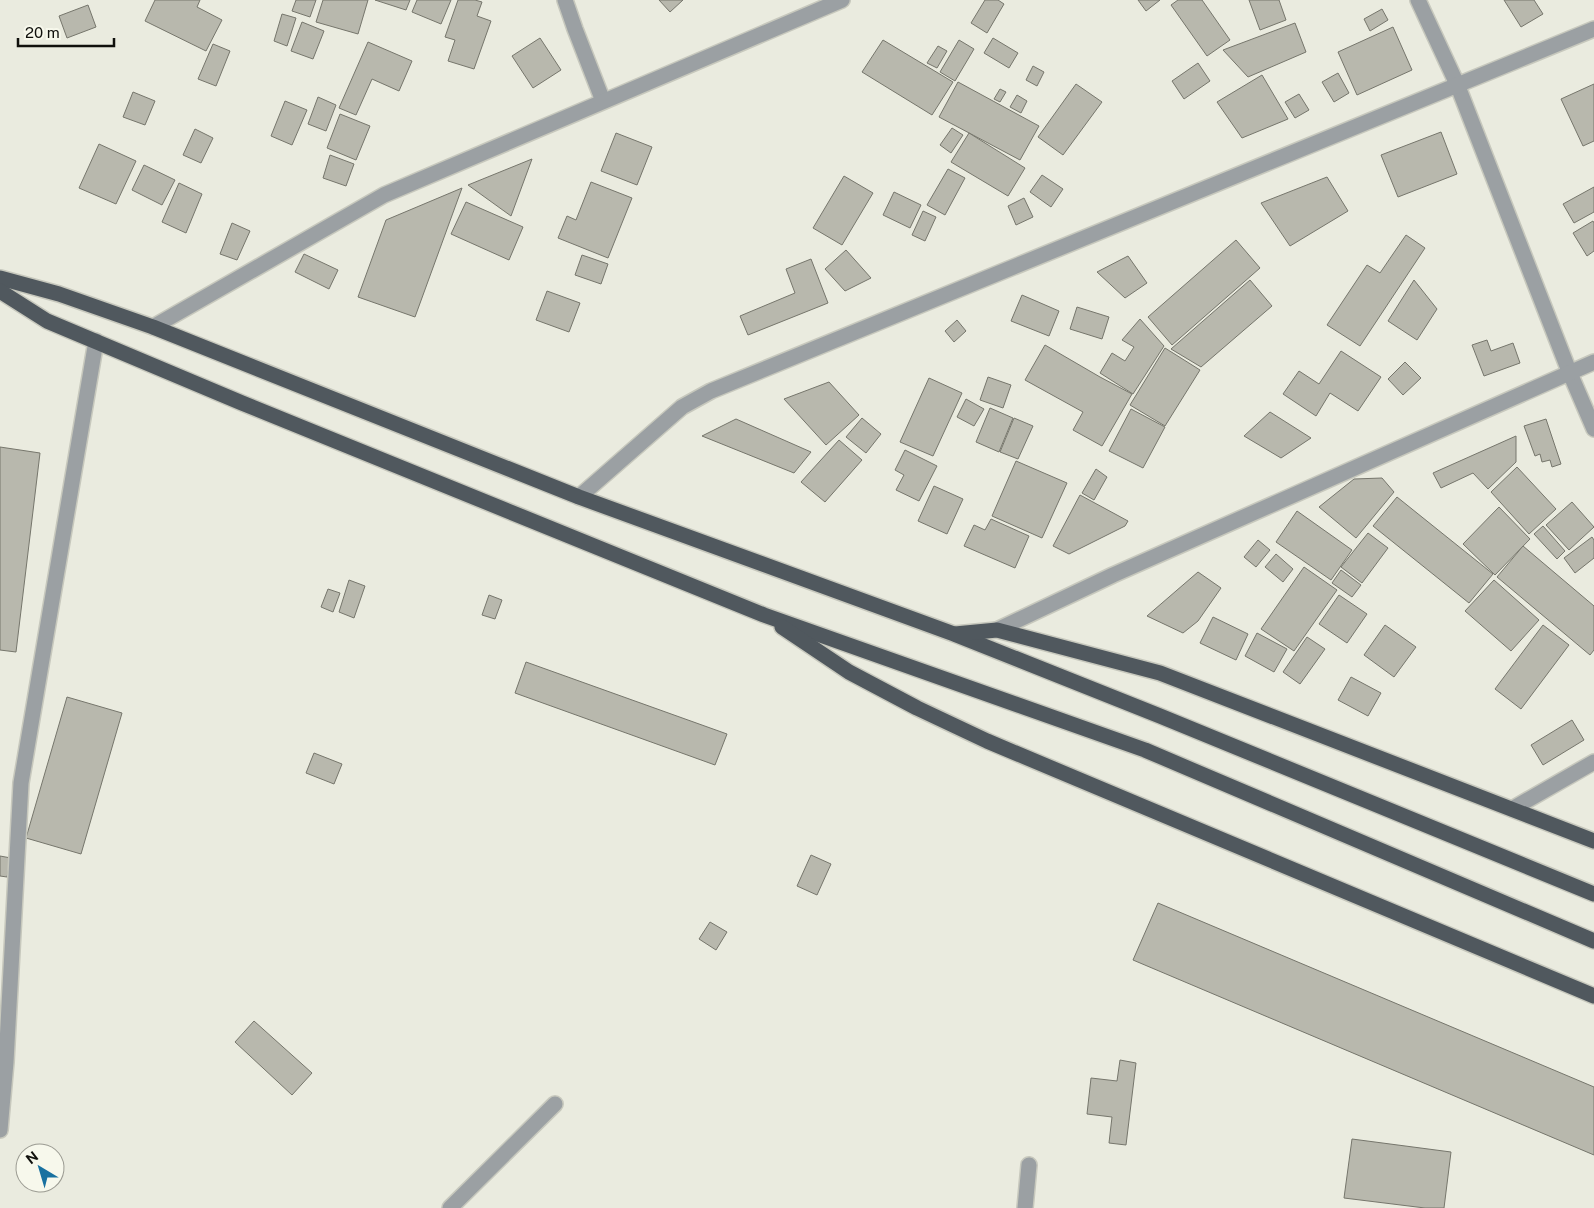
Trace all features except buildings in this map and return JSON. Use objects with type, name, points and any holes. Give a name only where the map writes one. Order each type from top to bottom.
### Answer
[{"type":"highway","points":[[0,278],[59,294],[152,327],[579,497],[954,634],[1160,716],[1594,894]]},
{"type":"highway","points":[[0,291],[48,321],[251,407],[764,614],[1145,750],[1594,941]]},
{"type":"highway","points":[[764,614],[849,672],[987,742],[1594,996]]},
{"type":"highway","points":[[954,634],[997,630],[1160,673],[1594,841]]},
{"type":"street","points":[[565,0],[603,101]]},
{"type":"street","points":[[152,327],[384,195],[842,0]]},
{"type":"street","points":[[1418,0],[1457,84],[1569,371],[1594,429]]},
{"type":"street","points":[[579,497],[682,406],[711,391],[1594,28]]},
{"type":"street","points":[[0,1130],[6,1062],[21,782],[96,341]]},
{"type":"street","points":[[997,630],[1122,570],[1569,371],[1594,362]]},
{"type":"street","points":[[1512,810],[1594,762]]},
{"type":"street","points":[[450,1208],[555,1104]]},
{"type":"street","points":[[1025,1208],[1029,1165]]}]
